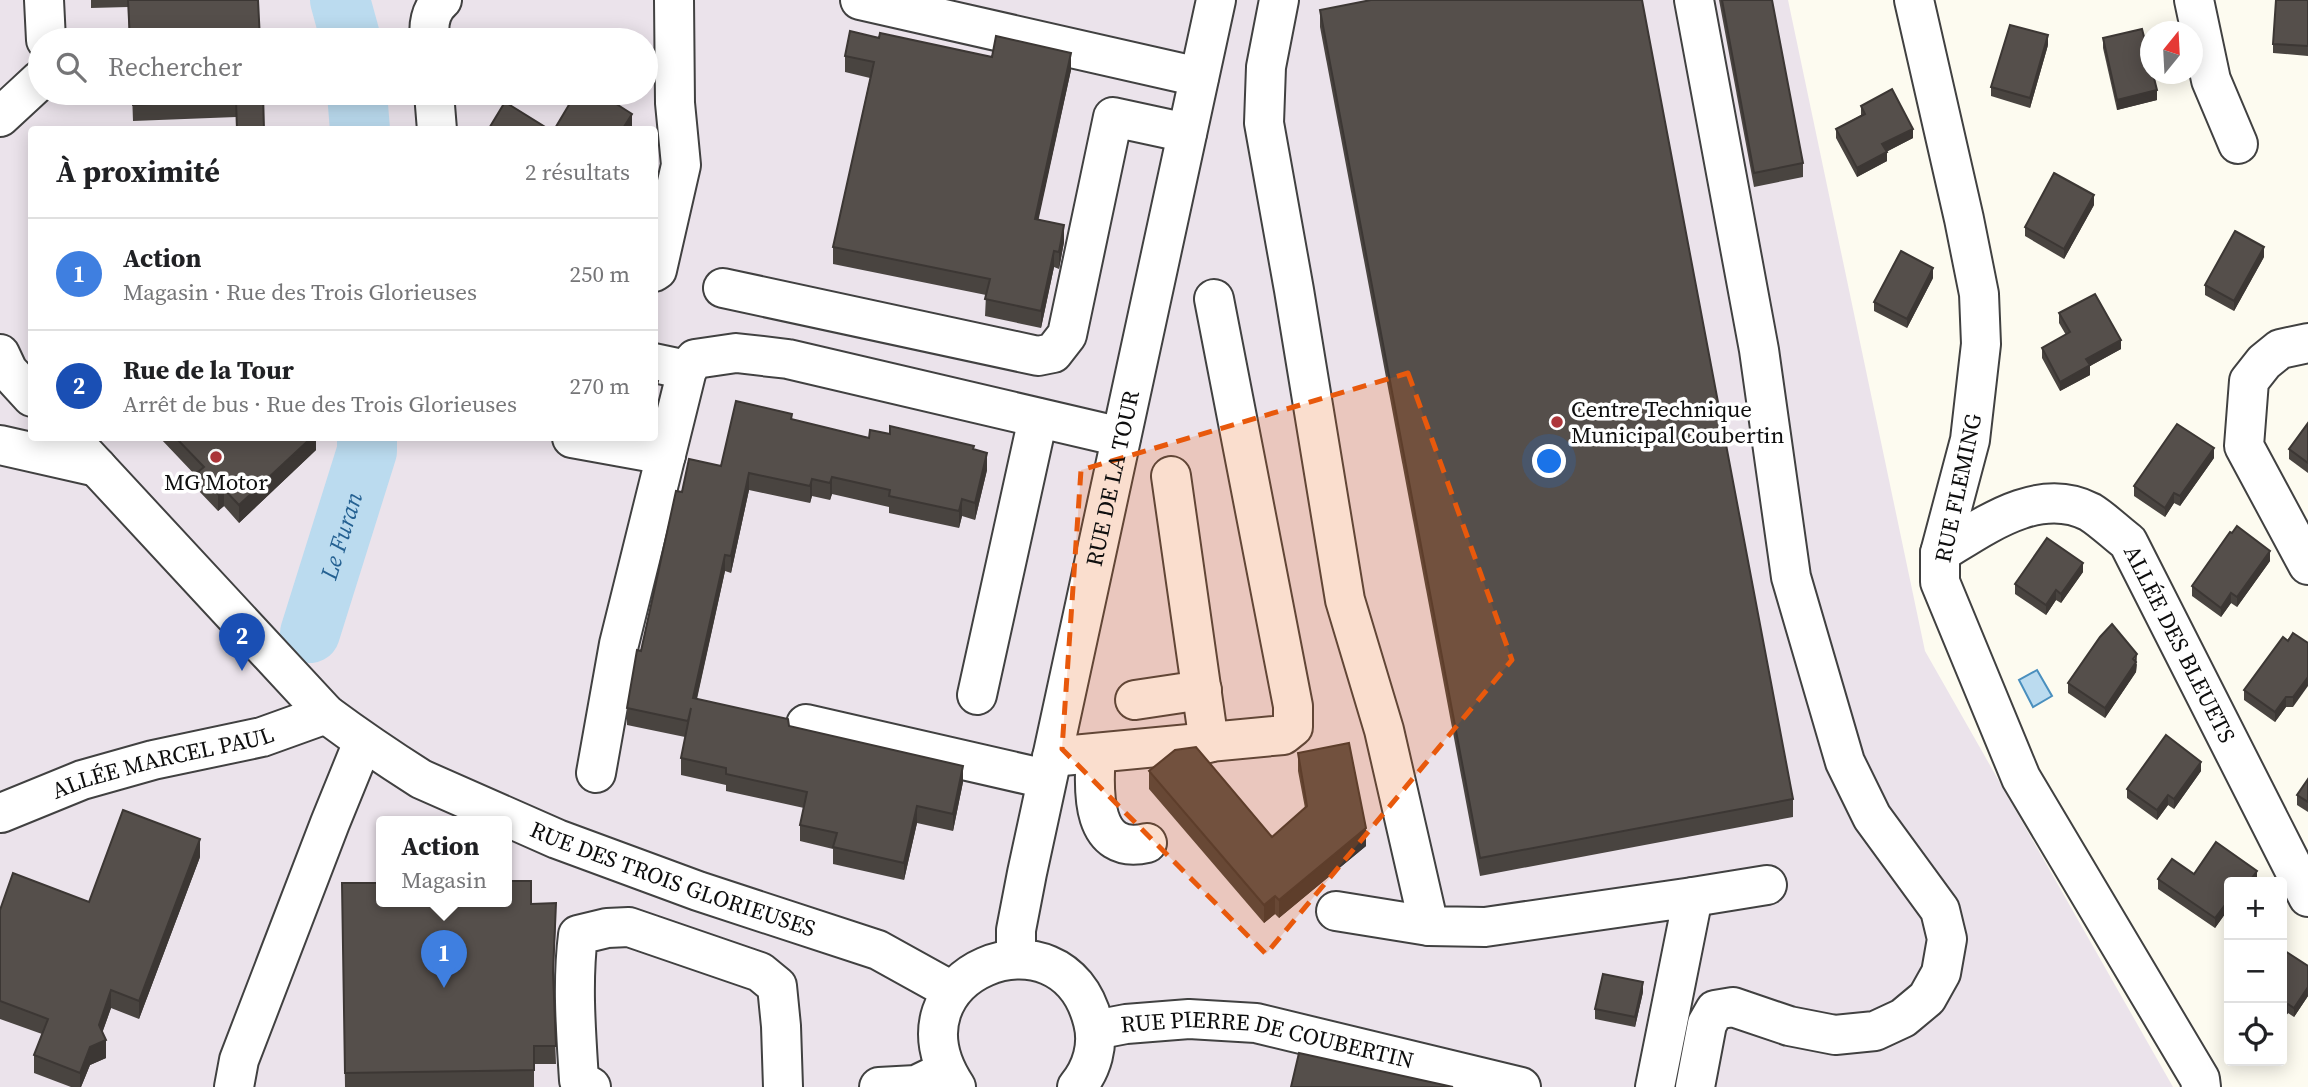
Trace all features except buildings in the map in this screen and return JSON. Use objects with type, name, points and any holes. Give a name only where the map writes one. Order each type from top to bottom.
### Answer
[{"type":"street","points":[[44,0],[45,28]]},
{"type":"street","points":[[428,28],[438,2],[442,0]]},
{"type":"street","points":[[658,266],[681,165],[675,103],[674,0]]},
{"type":"street","points":[[860,0],[1199,77]]},
{"type":"street","name":"RUE DE LA TOUR","points":[[1016,958],[1016,930],[1049,768],[1216,0]]},
{"type":"street","points":[[1279,0],[1266,67],[1264,123],[1345,600],[1384,730],[1429,926]]},
{"type":"street","points":[[1694,0],[1759,350],[1791,577],[1844,762],[1872,817],[1940,910],[1947,939],[1941,973],[1927,998],[1903,1017],[1875,1031],[1835,1035],[1789,1026],[1733,1007],[1715,1010],[1707,1024],[1695,1087]]},
{"type":"street","name":"RUE FLEMING","points":[[1914,0],[1979,294],[1978,383],[1970,440],[1940,553],[1940,582],[2021,778],[2200,1079],[2201,1087]]},
{"type":"street","points":[[2194,0],[2211,80],[2238,145]]},
{"type":"street","points":[[723,288],[1038,356],[1053,353],[1067,335],[1125,60]]},
{"type":"street","points":[[0,117],[28,91]]},
{"type":"street","points":[[435,105],[437,126]]},
{"type":"street","points":[[1113,117],[1187,133]]},
{"type":"street","points":[[806,724],[1049,768],[1096,754],[1283,735],[1293,727],[1293,706],[1214,299]]},
{"type":"street","points":[[2308,344],[2280,349],[2264,362],[2249,381],[2244,446],[2308,565]]},
{"type":"street","points":[[596,773],[619,644],[666,454],[671,366],[695,359],[736,353],[788,359],[1121,438]]},
{"type":"street","points":[[977,695],[1038,418]]},
{"type":"street","name":"RUE DES TROIS GLORIEUSES","points":[[73,441],[326,714],[363,742],[421,779],[505,816]]},
{"type":"street","points":[[590,441],[666,454]]},
{"type":"street","points":[[0,445],[97,467]]},
{"type":"street","points":[[1171,476],[1209,743]]},
{"type":"street","name":"ALLÉE DES BLEUETS","points":[[1940,553],[1992,522],[2027,507],[2052,502],[2089,512],[2128,542],[2308,897]]},
{"type":"street","points":[[1135,700],[1202,690]]},
{"type":"street","name":"ALLÉE MARCEL PAUL","points":[[1,813],[82,780],[153,760],[262,737],[326,714]]},
{"type":"street","points":[[234,1087],[239,1060],[363,742]]},
{"type":"street","points":[[1096,754],[1094,788],[1101,825],[1111,837],[1131,847],[1147,843]]},
{"type":"street","name":"RUE DES TROIS GLORIEUSES","points":[[512,819],[557,839],[698,891],[878,950],[952,991]]},
{"type":"street","points":[[1336,911],[1429,926],[1485,927],[1767,885]]},
{"type":"street","points":[[1655,1087],[1693,897]]},
{"type":"street","points":[[591,1087],[579,1080],[575,1006],[575,956],[578,935],[607,928],[629,927],[760,972],[777,986],[783,1087]]},
{"type":"street","points":[[879,1087],[916,1085],[950,1079],[938,1051],[942,1009],[952,991],[970,973],[992,962],[1016,958],[1039,962],[1060,972],[1078,988],[1090,1007],[1095,1030],[1094,1055],[1085,1078],[1077,1087]]},
{"type":"street","name":"RUE PIERRE DE COUBERTIN","points":[[1095,1030],[1126,1024],[1189,1019],[1256,1023],[1521,1087]]},
{"type":"highlighted area","points":[[1408,373],[1512,660],[1266,954],[1062,749],[1081,470]]},
{"type":"shaded area","points":[[0,0],[1788,0],[1925,651],[2173,1087],[0,1087]]},
{"type":"water","points":[[2037,670],[2052,696],[2033,707],[2019,680]]},
{"type":"waterway","name":"Le Furan","points":[[340,0],[348,28]]},
{"type":"waterway","name":"Le Furan","points":[[358,105],[360,126]]},
{"type":"waterway","name":"Le Furan","points":[[310,633],[367,451],[367,441]]},
{"type":"place","name":"Centre Technique Municipal Coubertin","points":[[1557,422]]},
{"type":"place","name":"MG Motor","points":[[216,457]]},
{"type":"place","name":"Rue de la Tour","points":[[242,671]]},
{"type":"place","name":"Action","points":[[444,988]]}]
